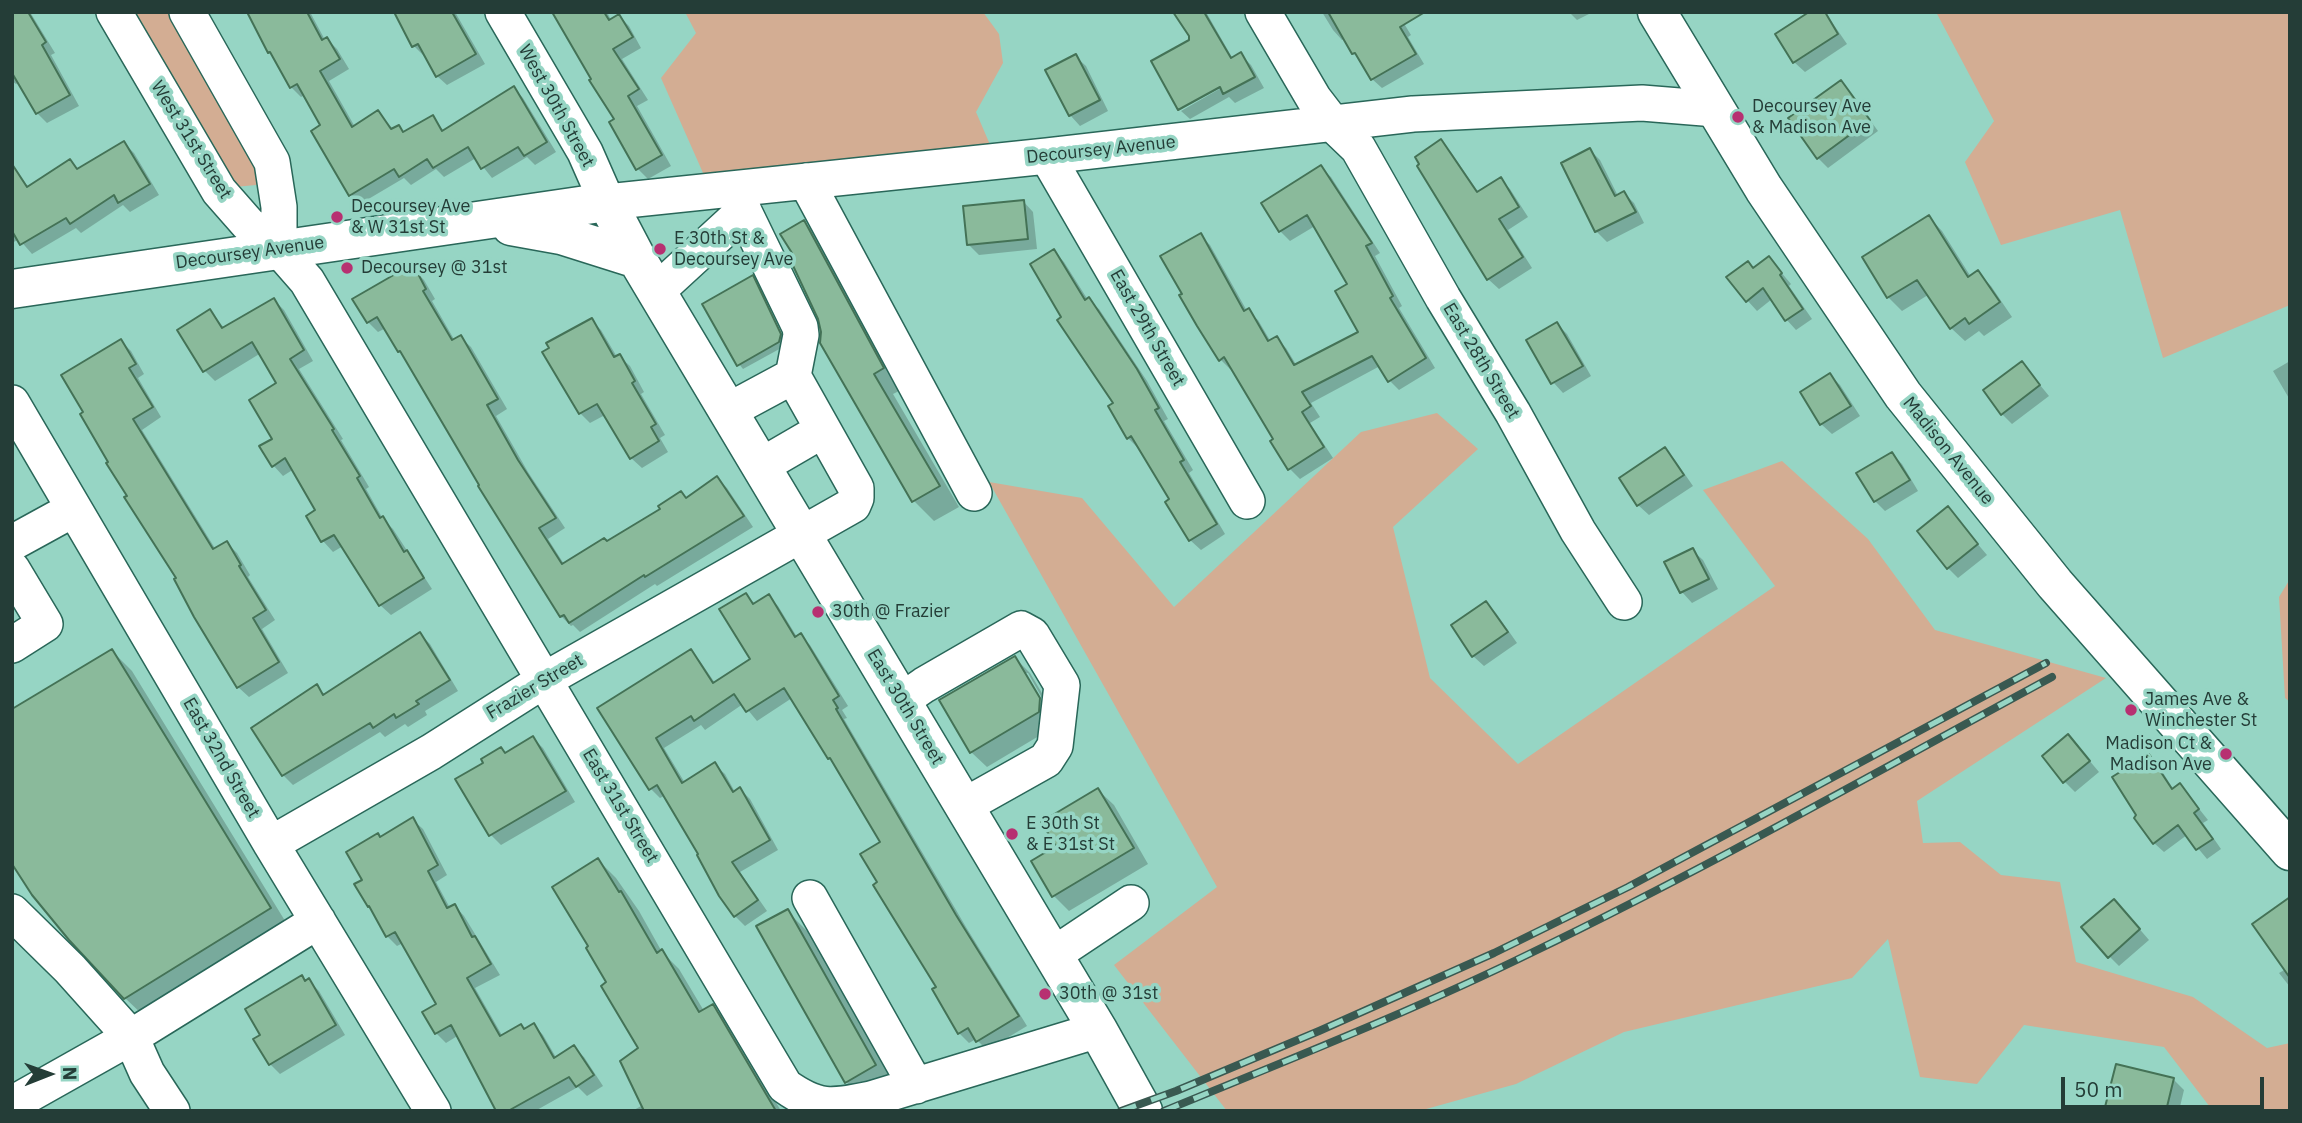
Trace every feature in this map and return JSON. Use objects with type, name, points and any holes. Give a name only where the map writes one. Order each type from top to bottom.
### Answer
[{"type":"main road","name":"Madison Avenue","points":[[1657,12],[1764,189],[1903,395],[2055,584],[2290,851]]},
{"type":"main road","name":"Decoursey Avenue","points":[[12,289],[607,202]]},
{"type":"main road","name":"East 30th Street","points":[[607,202],[637,259],[1098,1030],[1143,1111]]},
{"type":"main road","name":"Decoursey Avenue","points":[[488,219],[561,235],[637,259]]},
{"type":"street","name":"West 31st Street","points":[[114,12],[219,191],[248,224],[279,249]]},
{"type":"street","points":[[187,12],[272,162],[279,207],[279,249]]},
{"type":"street","name":"West 30th Street","points":[[503,12],[585,152],[607,202]]},
{"type":"street","name":"East 28th Street","points":[[1263,12],[1314,99],[1334,125],[1358,148],[1443,298],[1513,413],[1578,531],[1624,603]]},
{"type":"street","name":"Decoursey Avenue","points":[[607,202],[739,200],[806,181],[1334,125],[1413,114],[1642,103],[1716,109]]},
{"type":"street","name":"East 29th Street","points":[[1046,156],[1247,501]]},
{"type":"street","points":[[806,181],[974,493]]},
{"type":"street","points":[[657,291],[739,200],[800,327],[802,335],[793,376],[823,430],[761,466]]},
{"type":"street","name":"East 31st Street","points":[[279,249],[307,281],[785,1086],[806,1101],[832,1106],[871,1099],[1098,1030]]},
{"type":"street","points":[[728,411],[793,376]]},
{"type":"street","name":"East 32nd Street","points":[[12,403],[271,844],[433,1111]]},
{"type":"street","name":"Frazier Street","points":[[271,844],[432,752],[546,680],[853,505],[856,488],[823,430]]},
{"type":"street","points":[[12,543],[74,509]]},
{"type":"street","points":[[12,569],[45,624],[12,645]]},
{"type":"street","points":[[901,701],[923,685],[1021,629],[1032,635],[1062,685],[1055,746],[1046,760],[964,806]]},
{"type":"street","points":[[810,898],[916,1086]]},
{"type":"street","points":[[1053,955],[1131,904]]},
{"type":"street","points":[[12,912],[70,969],[131,1037],[147,1073],[172,1111]]},
{"type":"street","points":[[12,1104],[131,1037],[318,922]]},
{"type":"shaded area","points":[[126,12],[172,12],[257,157],[260,181],[256,185],[235,187]]},
{"type":"shaded area","points":[[685,12],[983,12],[999,34],[1003,63],[976,112],[997,161],[711,191],[661,78],[696,33]]},
{"type":"shaded area","points":[[1936,12],[2290,12],[2290,305],[2163,358],[2120,210],[2001,245],[1965,162],[1994,121]]},
{"type":"shaded area","points":[[1437,413],[1478,449],[1393,527],[1430,678],[1518,764],[1775,586],[1703,490],[1782,461],[1868,539],[1935,630],[2106,678],[1917,801],[1923,843],[1960,842],[2001,875],[2060,882],[2076,962],[2193,997],[2267,1048],[2290,1043],[2290,1111],[2213,1111],[2164,1047],[2024,1025],[1977,1084],[1920,1077],[1888,939],[1852,978],[1624,1032],[1516,1084],[1419,1111],[1227,1111],[1114,965],[1217,887],[989,482],[1082,498],[1174,607],[1361,432]]},
{"type":"shaded area","points":[[2290,579],[2290,702],[2285,698],[2279,597]]},
{"type":"building","points":[[12,12],[28,12],[46,42],[42,45],[70,95],[36,114],[12,73]]},
{"type":"building","points":[[247,12],[307,12],[322,40],[327,37],[340,59],[320,71],[352,127],[378,110],[391,129],[399,125],[403,132],[433,115],[442,131],[514,86],[547,142],[524,156],[518,147],[481,169],[468,147],[433,168],[427,159],[399,177],[394,169],[349,196],[311,131],[320,125],[297,84],[290,88]]},
{"type":"building","points":[[394,12],[452,12],[476,54],[436,77],[418,44],[412,47]]},
{"type":"building","points":[[552,12],[604,12],[609,20],[619,14],[633,37],[613,49],[639,89],[628,96],[662,155],[636,170],[609,122],[614,119]]},
{"type":"building","points":[[1173,12],[1204,12],[1231,58],[1241,52],[1255,77],[1223,94],[1220,87],[1178,110],[1151,61],[1189,40]]},
{"type":"building","points":[[1328,12],[1425,12],[1400,27],[1416,54],[1371,80],[1355,53],[1352,54]]},
{"type":"building","points":[[1809,12],[1825,12],[1838,34],[1793,63],[1775,34]]},
{"type":"building","points":[[1076,54],[1100,100],[1069,116],[1045,70]]},
{"type":"building","points":[[1841,80],[1870,120],[1817,159],[1788,118]]},
{"type":"building","points":[[1441,139],[1477,192],[1501,177],[1519,207],[1499,219],[1523,257],[1487,280],[1417,166],[1419,164],[1415,157]]},
{"type":"building","points":[[124,141],[150,184],[118,203],[114,195],[70,224],[66,218],[20,245],[12,231],[12,164],[27,187],[70,159],[77,169]]},
{"type":"building","points":[[1590,148],[1615,196],[1624,191],[1636,212],[1595,232],[1561,163]]},
{"type":"building","points":[[1321,165],[1372,243],[1366,246],[1393,296],[1390,298],[1426,358],[1388,382],[1372,356],[1302,392],[1311,406],[1302,412],[1324,447],[1288,470],[1270,441],[1273,439],[1224,357],[1219,361],[1197,326],[1160,256],[1201,233],[1244,311],[1249,308],[1268,341],[1277,336],[1294,365],[1358,332],[1335,291],[1347,284],[1307,215],[1279,232],[1261,203]]},
{"type":"building","points":[[1024,200],[1028,239],[967,245],[963,206]]},
{"type":"building","points":[[1929,215],[1968,277],[1978,270],[2000,302],[1969,324],[1965,318],[1950,329],[1917,280],[1887,298],[1862,257]]},
{"type":"building","points":[[804,220],[884,368],[874,374],[940,486],[912,502],[820,343],[818,319],[788,255],[792,253],[780,234]]},
{"type":"building","points":[[1054,249],[1085,300],[1089,297],[1137,369],[1159,408],[1155,410],[1184,460],[1180,462],[1217,524],[1189,541],[1165,502],[1169,499],[1131,436],[1127,439],[1108,406],[1113,403],[1057,320],[1061,317],[1030,264]]},
{"type":"building","points":[[1769,256],[1803,309],[1785,321],[1763,288],[1746,302],[1726,277],[1748,261],[1753,268]]},
{"type":"building","points":[[415,268],[426,289],[423,291],[452,340],[461,335],[498,399],[487,405],[518,460],[556,518],[539,528],[562,564],[604,538],[607,541],[660,509],[658,506],[681,491],[686,498],[717,476],[744,516],[569,623],[564,615],[560,617],[478,486],[400,351],[398,352],[377,317],[367,323],[352,299],[404,269]]},
{"type":"building","points":[[753,275],[781,334],[779,342],[737,366],[702,304]]},
{"type":"building","points":[[274,298],[304,350],[290,359],[334,429],[332,430],[360,476],[357,478],[380,518],[383,516],[404,552],[407,550],[424,578],[379,606],[334,535],[321,542],[306,516],[315,510],[285,458],[272,467],[259,446],[272,439],[249,400],[276,383],[252,342],[203,372],[177,330],[210,309],[222,328]]},
{"type":"building","points":[[592,318],[614,357],[620,354],[635,381],[632,383],[656,424],[651,427],[659,441],[630,459],[597,404],[579,414],[542,352],[549,348],[546,343]]},
{"type":"building","points":[[1557,322],[1583,366],[1551,384],[1526,340]]},
{"type":"building","points":[[121,339],[136,364],[129,368],[153,407],[133,419],[213,549],[227,541],[266,610],[253,618],[279,662],[237,688],[194,617],[174,579],[176,578],[124,497],[127,496],[106,463],[108,462],[80,414],[83,412],[61,375]]},
{"type":"building","points":[[2022,361],[2040,385],[2001,415],[1983,390]]},
{"type":"building","points":[[1830,373],[1851,406],[1820,425],[1800,392]]},
{"type":"building","points":[[1665,447],[1684,475],[1637,506],[1619,478]]},
{"type":"building","points":[[1892,452],[1910,480],[1874,502],[1856,473]]},
{"type":"building","points":[[1948,506],[1978,544],[1947,569],[1917,531]]},
{"type":"building","points":[[1693,548],[1709,579],[1680,593],[1664,562]]},
{"type":"building","points":[[746,593],[753,604],[769,594],[795,637],[801,633],[839,696],[833,700],[838,708],[836,709],[956,915],[1019,1016],[976,1042],[968,1028],[958,1034],[932,989],[936,987],[873,885],[877,882],[860,854],[880,842],[784,688],[746,712],[734,694],[694,721],[691,716],[656,738],[682,783],[715,762],[733,792],[740,787],[770,840],[732,862],[758,900],[734,917],[719,896],[698,854],[657,785],[649,790],[597,708],[691,649],[713,683],[750,659],[719,609]]},
{"type":"building","points":[[1486,601],[1508,632],[1472,657],[1451,625]]},
{"type":"building","points":[[420,632],[450,680],[416,701],[419,704],[396,718],[394,714],[373,728],[370,723],[282,776],[251,728],[317,684],[323,695]]},
{"type":"building","points":[[112,649],[271,908],[124,999],[69,940],[32,895],[12,864],[12,709]]},
{"type":"building","points":[[1015,656],[1040,698],[1039,712],[970,753],[939,700]]},
{"type":"building","points":[[2068,734],[2090,761],[2063,783],[2042,756]]},
{"type":"building","points":[[533,736],[566,791],[489,836],[455,779],[483,763],[481,759],[501,747],[505,753]]},
{"type":"building","points":[[2149,754],[2172,789],[2180,783],[2199,809],[2194,813],[2213,839],[2196,850],[2178,825],[2153,844],[2134,818],[2136,815],[2112,777]]},
{"type":"building","points":[[1098,788],[1134,848],[1052,897],[1031,861],[1056,846],[1041,822]]},
{"type":"building","points":[[413,817],[438,865],[428,871],[447,908],[455,904],[472,937],[475,936],[491,964],[467,978],[500,1036],[521,1024],[524,1029],[534,1023],[554,1058],[574,1045],[594,1075],[576,1087],[569,1077],[508,1111],[496,1111],[451,1025],[435,1034],[422,1012],[436,1004],[395,932],[386,937],[354,884],[362,880],[346,852],[378,833],[380,837]]},
{"type":"building","points":[[598,858],[619,892],[621,891],[657,953],[662,949],[699,1012],[713,1004],[776,1111],[644,1111],[620,1061],[638,1048],[601,986],[606,982],[586,948],[588,946],[552,887]]},
{"type":"building","points":[[2290,897],[2290,978],[2252,924]]},
{"type":"building","points":[[2114,899],[2140,929],[2108,958],[2081,927]]},
{"type":"building","points":[[788,909],[876,1065],[845,1083],[756,926]]},
{"type":"building","points":[[302,975],[305,981],[309,978],[336,1025],[269,1065],[253,1039],[260,1035],[245,1009]]},
{"type":"building","points":[[2116,1064],[2174,1078],[2166,1111],[2123,1111],[2105,1107]]},
{"type":"railway","points":[[1121,1111],[1319,1031],[1494,953],[1628,887],[2046,663]]},
{"type":"railway","points":[[1164,1111],[1396,1015],[1599,920],[2052,677]]},
{"type":"place","name":"Decoursey Ave & Madison Ave","points":[[1738,117]]},
{"type":"place","name":"Decoursey Ave & W 31st St","points":[[337,217]]},
{"type":"place","name":"E 30th St & Decoursey Ave","points":[[660,249]]},
{"type":"place","name":"Decoursey @ 31st","points":[[347,268]]},
{"type":"place","name":"30th @ Frazier","points":[[818,612]]},
{"type":"place","name":"James Ave & Winchester St","points":[[2131,710]]},
{"type":"place","name":"Madison Ct & Madison Ave","points":[[2226,754]]},
{"type":"place","name":"E 30th St & E 31st St","points":[[1012,834]]},
{"type":"place","name":"30th @ 31st","points":[[1045,994]]}]
